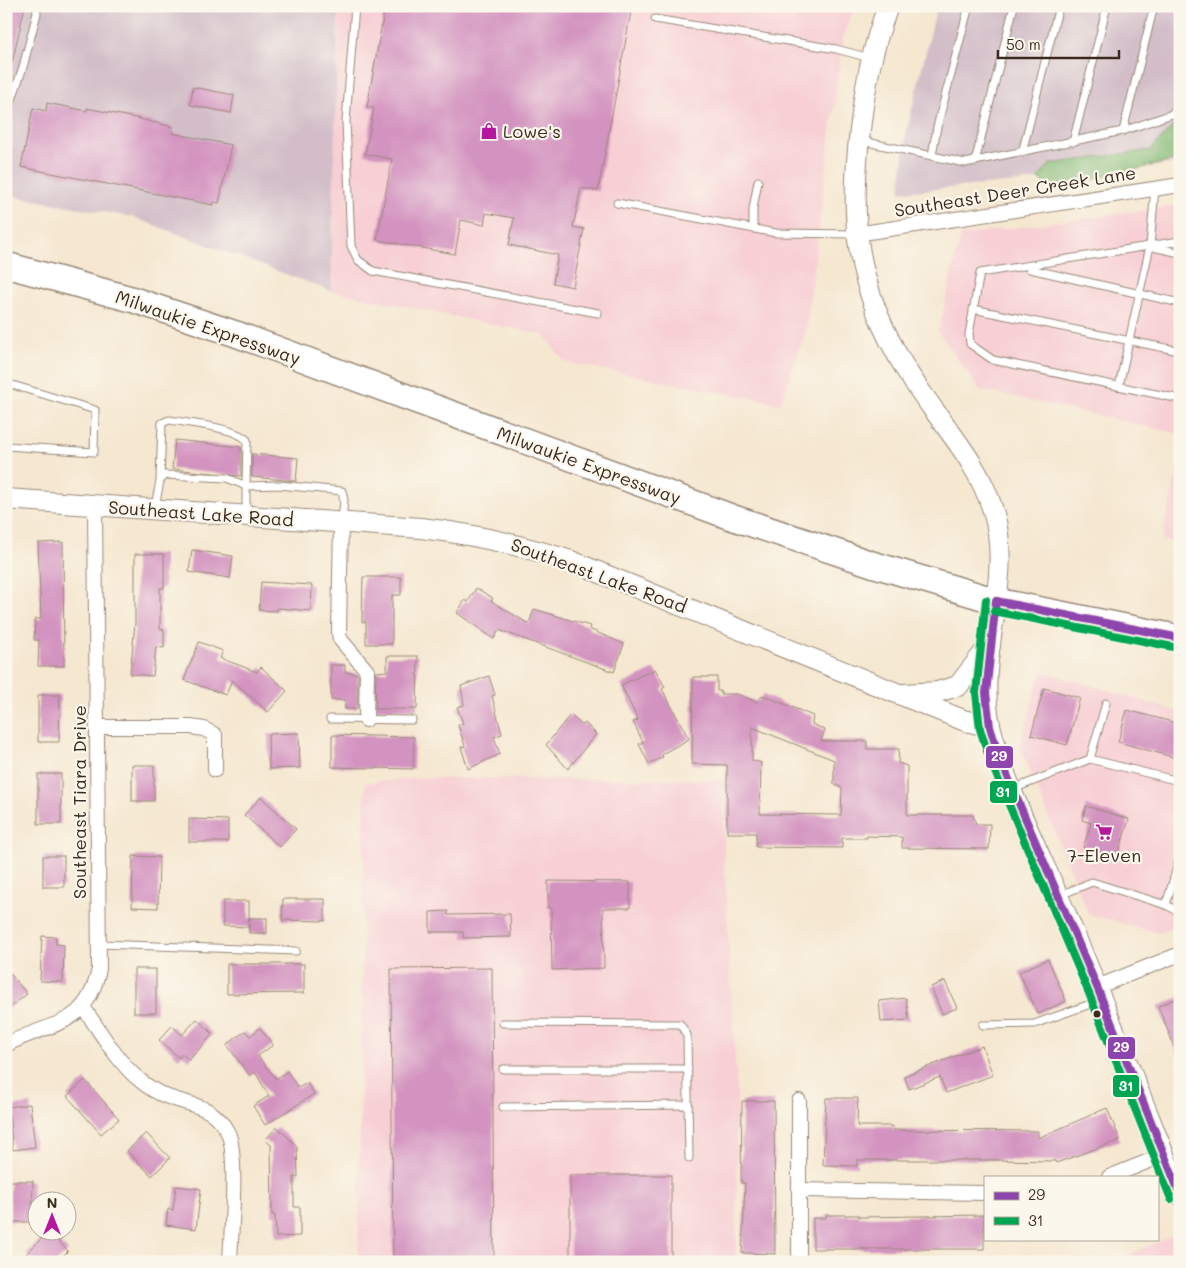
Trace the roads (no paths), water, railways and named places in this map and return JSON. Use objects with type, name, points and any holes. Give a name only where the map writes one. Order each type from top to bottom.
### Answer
[{"type":"highway","name":"Milwaukie Expressway","points":[[6,264],[131,299],[236,334],[730,517],[862,561],[996,601],[1180,638]]},
{"type":"street","points":[[888,6],[870,58],[854,196],[856,234],[867,284],[897,353],[906,369],[968,454],[984,482],[999,530],[996,601],[986,693],[990,727],[1012,789],[1100,994],[1180,1195]]},
{"type":"street","name":"Southeast Deer Creek Lane","points":[[856,234],[1180,185]]},
{"type":"street","name":"Southeast Lake Road","points":[[6,499],[456,532],[516,544],[580,564],[963,720],[990,727]]},
{"type":"street","name":"Southeast Tiara Drive","points":[[6,1045],[65,1021],[84,1007],[94,990],[99,969],[95,506]]},
{"type":"street","points":[[341,523],[339,632],[340,639],[367,670],[366,720]]},
{"type":"street","points":[[902,694],[937,692],[958,686],[990,645]]},
{"type":"street","points":[[98,727],[191,727],[204,729],[215,735],[215,770]]},
{"type":"street","points":[[1100,994],[1180,954]]},
{"type":"street","points":[[84,1007],[119,1058],[136,1077],[168,1097],[193,1103],[207,1109],[219,1120],[228,1134],[233,1156],[230,1262]]},
{"type":"street","points":[[799,1101],[799,1254]]},
{"type":"street","points":[[1110,1176],[1164,1154]]},
{"type":"street","points":[[799,1190],[984,1193]]},
{"type":"lane","points":[[6,117],[24,67],[37,13],[36,6]]},
{"type":"lane","points":[[355,6],[346,121],[351,246],[358,260],[373,272],[598,313]]},
{"type":"lane","points":[[932,154],[937,127],[969,6]]},
{"type":"lane","points":[[975,162],[1014,6]]},
{"type":"lane","points":[[1022,153],[1059,6]]},
{"type":"lane","points":[[1074,142],[1107,6]]},
{"type":"lane","points":[[1123,131],[1154,6]]},
{"type":"lane","points":[[655,19],[836,49],[870,58]]},
{"type":"lane","points":[[859,140],[932,154],[966,163],[975,162],[1123,131],[1172,114],[1180,94]]},
{"type":"lane","points":[[753,228],[752,209],[758,182]]},
{"type":"lane","points":[[1119,386],[1150,246],[1155,188]]},
{"type":"lane","points":[[618,203],[789,234],[856,234]]},
{"type":"lane","points":[[1180,241],[980,273],[969,334],[970,344],[993,360],[1180,399]]},
{"type":"lane","points":[[1150,246],[1180,253]]},
{"type":"lane","points":[[1025,267],[1180,303]]},
{"type":"lane","points":[[973,309],[1180,351]]},
{"type":"lane","points":[[6,383],[95,410],[94,452],[6,446]]},
{"type":"lane","points":[[155,510],[162,478],[160,430],[162,423],[169,420],[242,435],[247,440],[246,516]]},
{"type":"lane","points":[[162,478],[227,478],[246,486],[279,485],[342,490],[344,500],[341,523]]},
{"type":"lane","points":[[1090,759],[1106,703]]},
{"type":"lane","points":[[330,719],[412,720]]},
{"type":"lane","points":[[1012,789],[1090,759],[1179,781]]},
{"type":"lane","points":[[1166,905],[1180,858]]},
{"type":"lane","points":[[1058,896],[1092,882],[1166,905],[1180,912]]},
{"type":"lane","points":[[99,944],[296,951]]},
{"type":"lane","points":[[984,1025],[1034,1024],[1100,994]]},
{"type":"lane","points":[[503,1023],[680,1024],[687,1035],[689,1158]]},
{"type":"lane","points":[[503,1069],[688,1069]]},
{"type":"lane","points":[[503,1107],[688,1105]]},
{"type":"place","name":"Lowe's","points":[[489,131]]},
{"type":"place","name":"7-Eleven","points":[[1104,832]]}]
